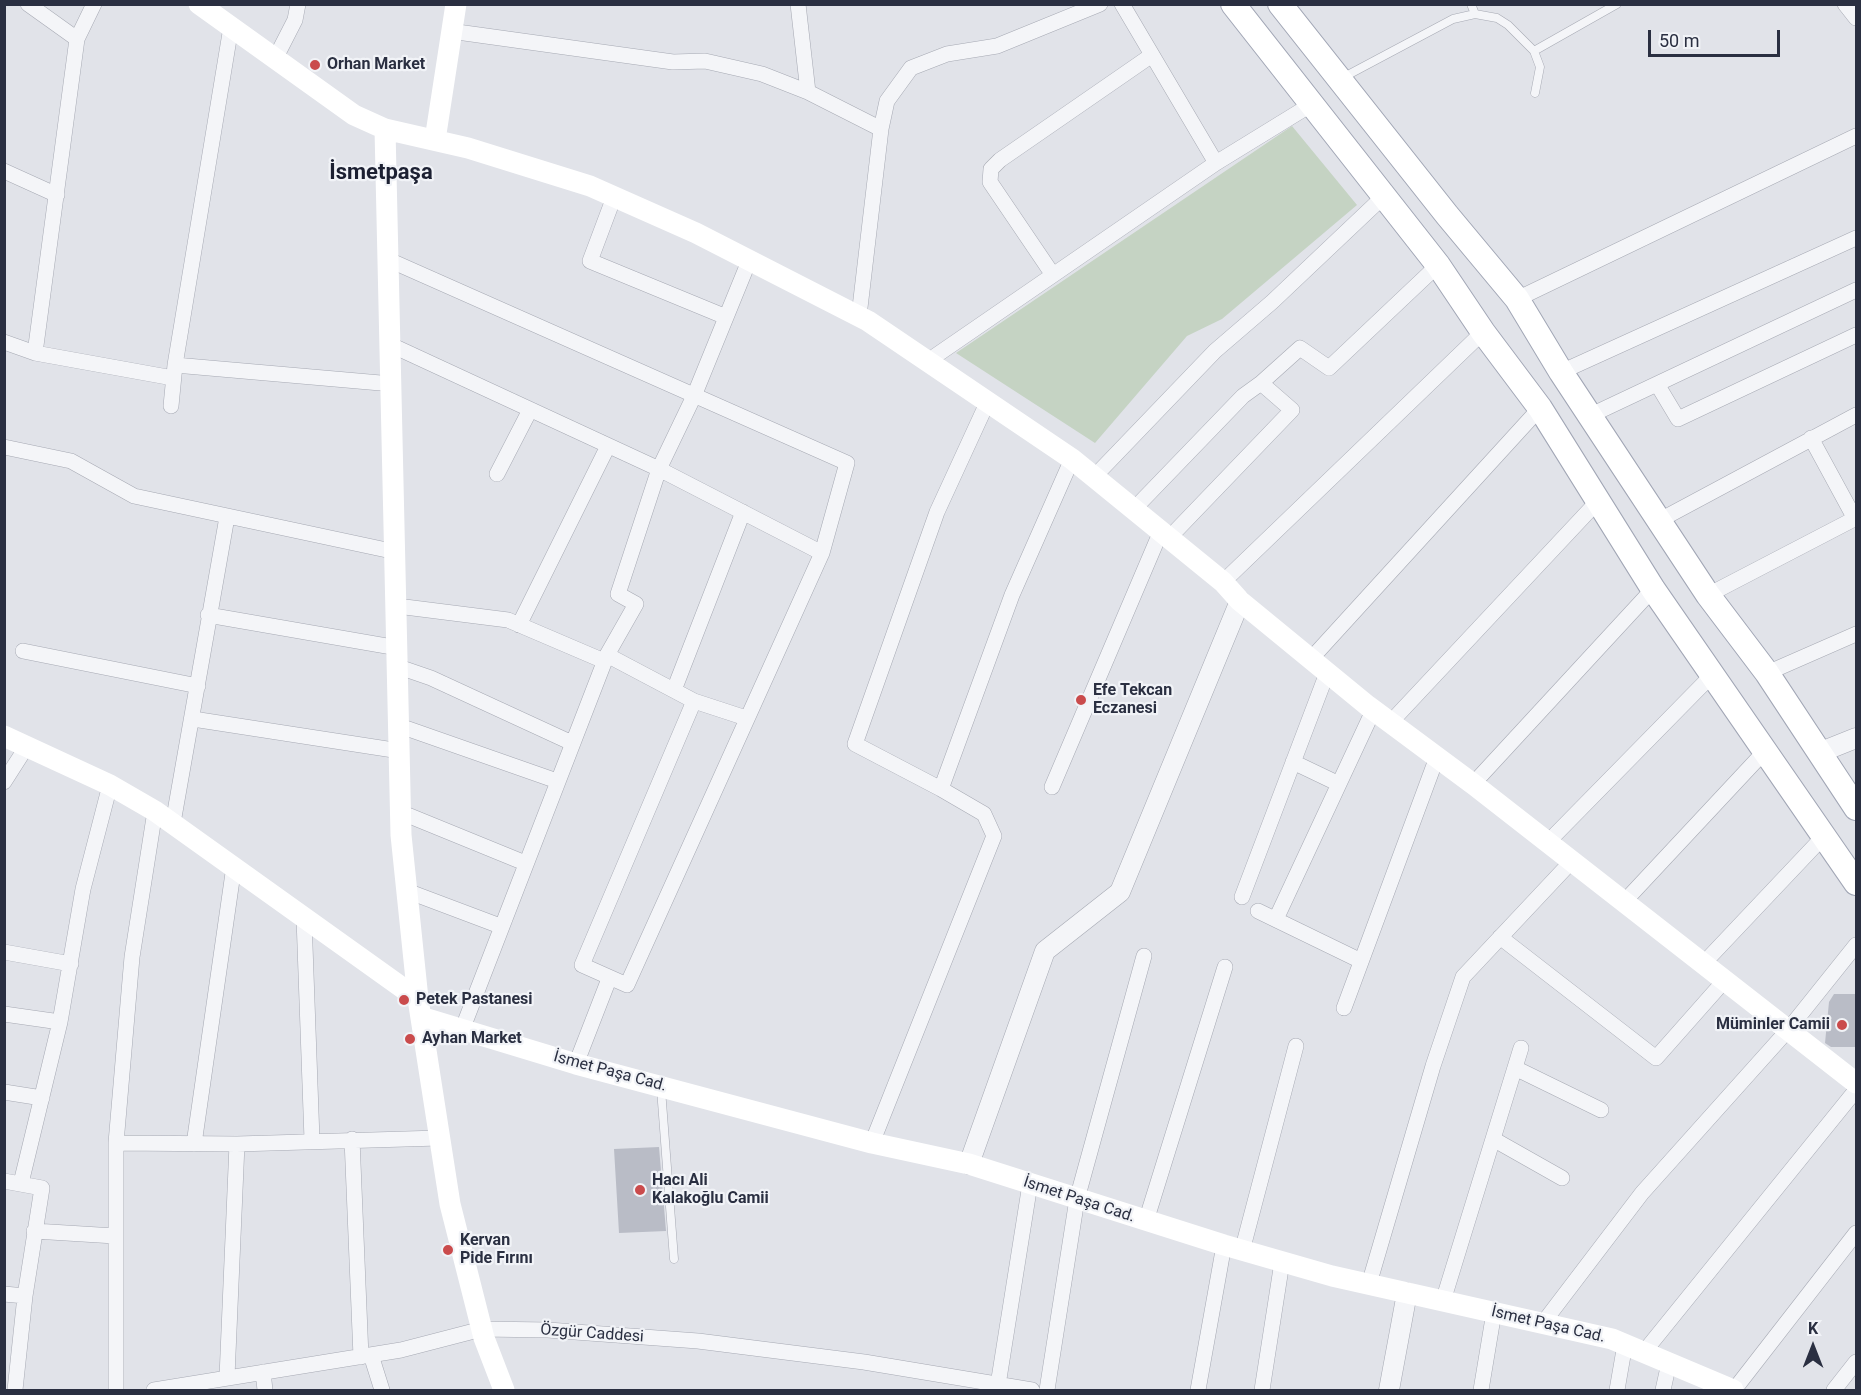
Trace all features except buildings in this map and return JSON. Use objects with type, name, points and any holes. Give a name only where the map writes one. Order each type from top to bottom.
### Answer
[{"type":"main road","points":[[199,4],[354,115],[385,129],[435,140],[590,186],[859,316],[1072,459],[1223,582],[1240,601],[1327,674],[1473,784],[1857,1083]]},
{"type":"main road","points":[[435,140],[450,31],[456,4]]},
{"type":"main road","points":[[1233,4],[1438,265],[1483,332],[1540,408],[1653,589],[1857,884]]},
{"type":"main road","points":[[1282,5],[1517,299],[1561,372],[1708,596],[1767,673],[1857,808]]},
{"type":"main road","points":[[385,129],[400,726],[400,812],[407,891],[420,1008],[450,1204],[482,1329],[504,1390]]},
{"type":"main road","name":"İsmet Paşa Cad.","points":[[4,736],[110,785],[155,811],[304,918],[420,1008],[462,1030],[576,1064],[872,1143],[969,1164],[1282,1262],[1612,1339],[1734,1390]]},
{"type":"street","points":[[28,4],[77,39]]},
{"type":"street","points":[[35,353],[77,39],[94,4]]},
{"type":"street","points":[[275,59],[295,20],[298,4]]},
{"type":"street","points":[[798,4],[808,92]]},
{"type":"street","points":[[859,316],[881,129],[887,101],[911,68],[947,54],[997,46],[1100,4]]},
{"type":"street","points":[[1122,4],[1216,163]]},
{"type":"street","points":[[1845,4],[1857,18]]},
{"type":"street","points":[[171,406],[174,371],[231,27]]},
{"type":"street","points":[[450,31],[673,62],[705,61],[762,74],[808,92],[881,129]]},
{"type":"street","points":[[1053,275],[990,182],[991,169],[1000,160],[1152,55]]},
{"type":"street","points":[[928,361],[1216,163],[1312,104]]},
{"type":"street","points":[[1517,299],[1857,136]]},
{"type":"street","points":[[4,171],[57,195]]},
{"type":"street","points":[[1094,477],[1215,351],[1272,302],[1384,196]]},
{"type":"street","points":[[614,197],[590,261],[726,317]]},
{"type":"street","points":[[1561,372],[1857,238]]},
{"type":"street","points":[[388,260],[847,463],[822,553],[627,985],[609,979],[582,965],[694,701]]},
{"type":"street","points":[[462,1030],[500,926],[605,658],[636,604],[618,594],[658,470],[694,396],[749,261]]},
{"type":"street","points":[[1134,509],[1243,396],[1300,348],[1329,368],[1438,265]]},
{"type":"street","points":[[1590,416],[1857,290]]},
{"type":"street","points":[[1223,582],[1483,332]]},
{"type":"street","points":[[1657,384],[1678,418],[1857,335]]},
{"type":"street","points":[[4,342],[35,353],[174,371],[392,384]]},
{"type":"street","points":[[391,345],[609,446],[822,553]]},
{"type":"street","points":[[1052,787],[1165,534],[1292,410],[1261,383]]},
{"type":"street","points":[[872,1143],[994,836],[984,814],[855,744],[937,512],[988,401]]},
{"type":"street","points":[[1310,660],[1540,408]]},
{"type":"street","points":[[497,474],[530,410]]},
{"type":"street","points":[[1660,520],[1857,415]]},
{"type":"street","points":[[1708,596],[1856,519],[1811,438]]},
{"type":"street","points":[[519,625],[609,446]]},
{"type":"street","points":[[4,447],[71,461],[134,496],[396,552]]},
{"type":"street","points":[[941,789],[1012,595],[1072,459]]},
{"type":"street","points":[[1276,920],[1339,784],[1382,717],[1598,501]]},
{"type":"street","points":[[674,690],[742,512]]},
{"type":"street","points":[[173,823],[227,517]]},
{"type":"street","points":[[1473,784],[1653,589]]},
{"type":"street","points":[[969,1164],[1045,951],[1120,892],[1240,601]]},
{"type":"street","points":[[397,606],[508,620],[605,658],[694,701],[746,718]]},
{"type":"street","points":[[208,615],[398,658],[431,678],[572,743]]},
{"type":"street","points":[[1767,673],[1857,634]]},
{"type":"street","points":[[23,651],[198,686]]},
{"type":"street","points":[[1242,897],[1327,674]]},
{"type":"street","points":[[1548,842],[1713,674]]},
{"type":"street","points":[[193,719],[400,751]]},
{"type":"street","points":[[400,726],[557,781]]},
{"type":"street","points":[[1821,752],[1857,738]]},
{"type":"street","points":[[4,782],[27,746]]},
{"type":"street","points":[[1623,903],[1765,751]]},
{"type":"street","points":[[1344,1008],[1437,757]]},
{"type":"street","points":[[1293,762],[1339,784]]},
{"type":"street","points":[[21,1183],[60,1023],[83,889],[110,785]]},
{"type":"street","points":[[116,1390],[116,1143],[132,957],[155,811]]},
{"type":"street","points":[[400,812],[525,863]]},
{"type":"street","points":[[1703,964],[1825,835]]},
{"type":"street","points":[[1370,1284],[1433,1066],[1463,977],[1571,861]]},
{"type":"street","points":[[194,1144],[234,866]]},
{"type":"street","points":[[407,891],[500,926]]},
{"type":"street","points":[[1258,911],[1361,961]]},
{"type":"street","points":[[304,918],[312,1140]]},
{"type":"street","points":[[1500,938],[1656,1058],[1725,980]]},
{"type":"street","points":[[1543,1323],[1642,1193],[1788,1030],[1857,945]]},
{"type":"street","points":[[4,952],[71,964]]},
{"type":"street","points":[[1047,1390],[1077,1199],[1144,956]]},
{"type":"street","points":[[1146,1221],[1225,967]]},
{"type":"street","points":[[576,1064],[609,979]]},
{"type":"street","points":[[4,1014],[60,1023]]},
{"type":"street","points":[[1198,1390],[1233,1248],[1296,1046]]},
{"type":"street","points":[[1443,1301],[1521,1048]]},
{"type":"street","points":[[1515,1068],[1601,1110]]},
{"type":"street","points":[[1617,1390],[1634,1348],[1857,1090]]},
{"type":"street","points":[[4,1092],[42,1098]]},
{"type":"street","points":[[116,1143],[237,1144],[440,1138]]},
{"type":"street","points":[[352,1139],[366,1356],[382,1390]]},
{"type":"street","points":[[1493,1139],[1562,1179]]},
{"type":"street","points":[[227,1377],[237,1144]]},
{"type":"street","points":[[4,1181],[42,1188],[25,1296],[15,1390]]},
{"type":"street","points":[[998,1385],[1030,1184]]},
{"type":"street","points":[[34,1231],[115,1236]]},
{"type":"street","points":[[1734,1390],[1857,1233]]},
{"type":"street","points":[[1262,1390],[1282,1262]]},
{"type":"street","points":[[1389,1390],[1407,1293]]},
{"type":"street","points":[[4,1294],[25,1296]]},
{"type":"street","points":[[1481,1390],[1494,1312]]},
{"type":"street","name":"Özgür Caddesi","points":[[154,1390],[366,1356],[482,1329],[548,1330],[698,1341],[864,1362],[1032,1390]]},
{"type":"street","points":[[1834,1390],[1857,1362]]},
{"type":"street","points":[[1663,1390],[1669,1363]]},
{"type":"street","points":[[263,1372],[265,1390]]},
{"type":"lane","points":[[1471,4],[1474,14]]},
{"type":"lane","points":[[1534,51],[1617,4]]},
{"type":"lane","points":[[1340,80],[1453,20],[1474,14],[1497,18],[1508,25],[1534,51],[1540,67],[1535,93]]},
{"type":"lane","points":[[661,1086],[674,1258]]},
{"type":"green space","points":[[1292,126],[1357,205],[1222,319],[1187,336],[1095,443],[956,353]]},
{"type":"place","name":"Orhan Market","points":[[315,65]]},
{"type":"place","name":"Efe Tekcan Eczanesi","points":[[1081,700]]},
{"type":"place","name":"Petek Pastanesi","points":[[404,1000]]},
{"type":"place","name":"Müminler Camii","points":[[1842,1025]]},
{"type":"place","name":"Ayhan Market","points":[[410,1039]]},
{"type":"place","name":"Hacı Ali Kalakoğlu Camii","points":[[640,1190]]},
{"type":"place","name":"Kervan Pide Fırını","points":[[448,1250]]},
{"type":"district","name":"İsmetpaşa","points":[[381,173]]}]
